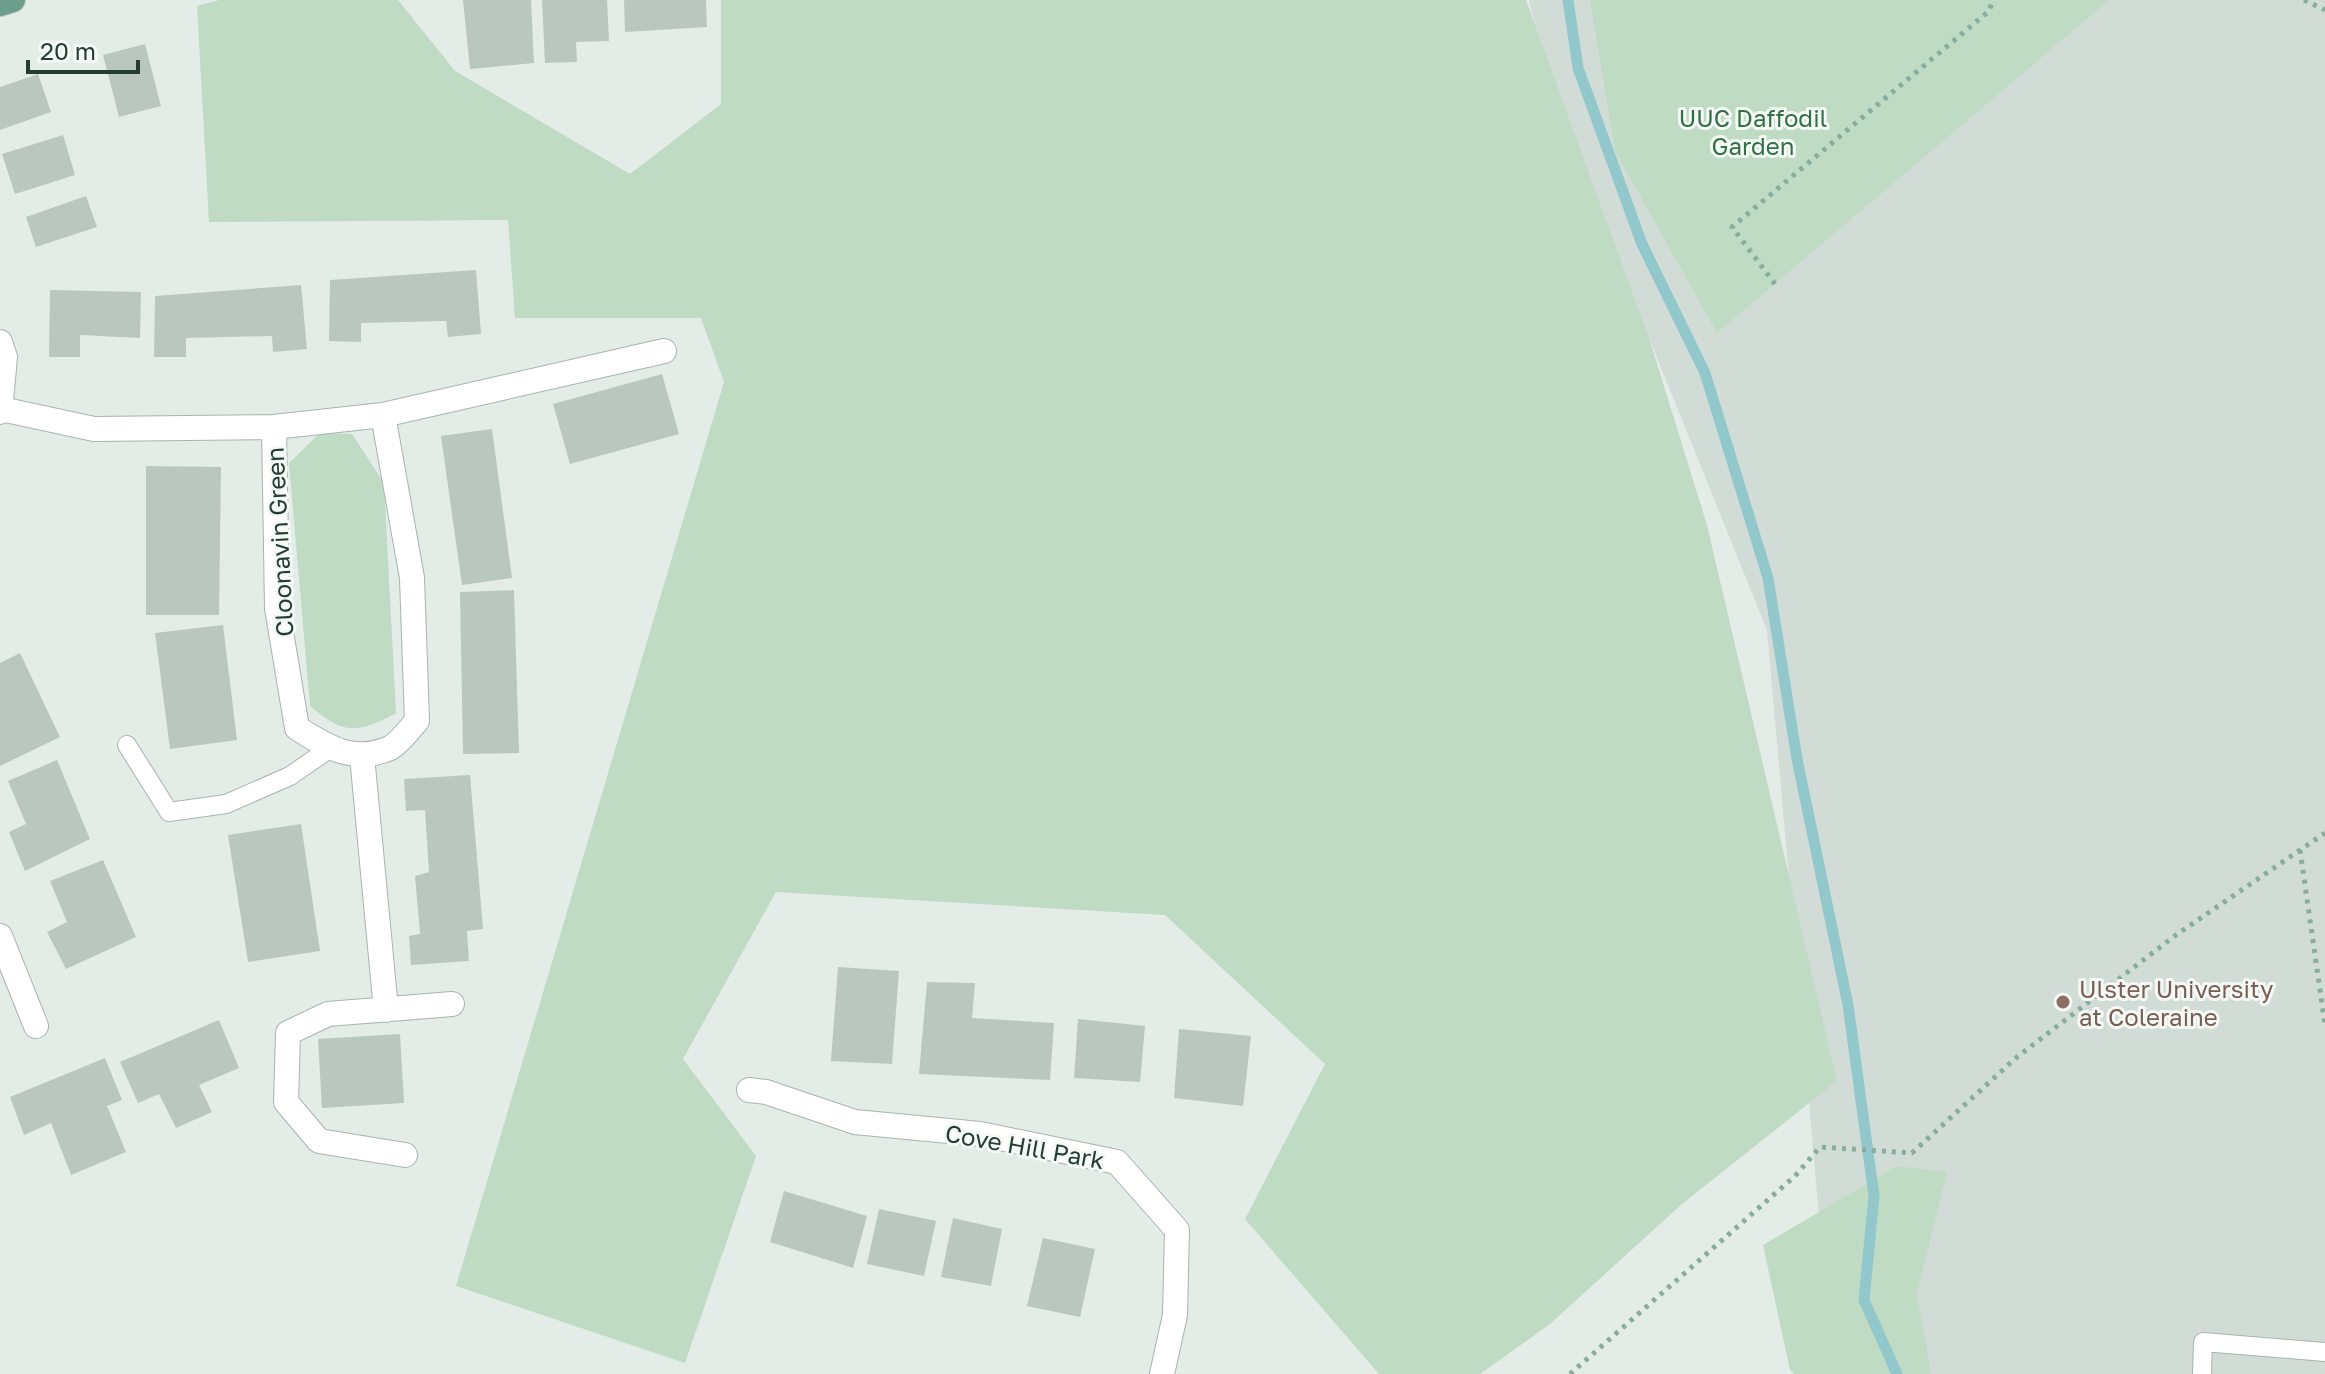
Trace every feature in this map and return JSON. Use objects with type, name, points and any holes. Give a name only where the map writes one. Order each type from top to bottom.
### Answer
[{"type":"main road","points":[[0,4],[13,0]]},
{"type":"street","points":[[0,342],[5,357],[0,410]]},
{"type":"street","name":"Cloonavin Green","points":[[0,410],[94,429],[274,427],[383,415],[664,351]]},
{"type":"street","points":[[383,415],[412,578],[417,721],[392,747],[362,756],[386,1010]]},
{"type":"street","name":"Cloonavin Green","points":[[274,427],[277,608],[297,728],[329,749],[362,756]]},
{"type":"street","points":[[0,936],[36,1026]]},
{"type":"street","points":[[405,1155],[319,1141],[286,1102],[288,1033],[328,1014],[452,1004]]},
{"type":"street","name":"Cove Hill Park","points":[[749,1090],[766,1092],[855,1122],[980,1134],[1117,1162],[1177,1230],[1175,1315],[1162,1374]]},
{"type":"lane","points":[[127,745],[169,812],[226,804],[290,776],[329,749]]},
{"type":"lane","points":[[2202,1374],[2203,1342],[2325,1352]]},
{"type":"path","points":[[1775,284],[1732,227],[1989,11],[1993,0]]},
{"type":"path","points":[[2304,0],[2325,10]]},
{"type":"path","points":[[1570,1374],[1795,1176],[1820,1147],[1912,1153],[2017,1057],[2176,935],[2325,833]]},
{"type":"path","points":[[2300,850],[2325,1025]]},
{"type":"shaded area","name":"Ulster University at Coleraine","points":[[1529,0],[2325,0],[2325,1374],[1833,1374],[1767,630],[1551,96]]},
{"type":"green space","points":[[219,0],[398,0],[455,71],[630,174],[721,104],[721,0],[1526,0],[1650,341],[1707,525],[1837,1081],[1682,1204],[1550,1324],[1480,1374],[1379,1374],[1245,1219],[1325,1064],[1165,915],[776,892],[683,1059],[756,1156],[685,1363],[456,1286],[724,382],[701,318],[515,318],[508,220],[209,222],[197,6]]},
{"type":"green space","name":"UUC Daffodil Garden","points":[[1590,0],[2109,0],[1717,333],[1615,151]]},
{"type":"green space","points":[[320,433],[352,434],[384,483],[396,713],[361,728],[332,722],[310,706],[289,463]]},
{"type":"green space","points":[[1897,1166],[1947,1172],[1917,1294],[1931,1374],[1794,1374],[1790,1370],[1763,1245]]},
{"type":"building","points":[[463,0],[531,0],[534,63],[470,69]]},
{"type":"building","points":[[542,0],[607,0],[609,41],[576,42],[577,62],[545,63]]},
{"type":"building","points":[[624,0],[706,0],[707,27],[625,32]]},
{"type":"building","points":[[145,44],[161,106],[119,117],[103,55]]},
{"type":"building","points":[[38,74],[51,112],[0,130],[0,87]]},
{"type":"building","points":[[63,135],[75,175],[15,194],[2,154]]},
{"type":"building","points":[[86,196],[97,227],[36,247],[26,217]]},
{"type":"building","points":[[476,270],[481,334],[448,337],[446,321],[361,323],[361,342],[329,341],[330,280]]},
{"type":"building","points":[[301,285],[307,349],[273,352],[272,336],[186,338],[186,357],[154,357],[155,296]]},
{"type":"building","points":[[50,290],[141,292],[140,338],[80,335],[80,357],[49,357]]},
{"type":"building","points":[[662,374],[679,434],[570,464],[553,404]]},
{"type":"building","points":[[492,429],[512,578],[462,585],[441,436]]},
{"type":"building","points":[[146,466],[221,467],[219,615],[146,615]]},
{"type":"building","points":[[514,590],[519,753],[463,754],[460,592]]},
{"type":"building","points":[[223,625],[237,740],[170,749],[155,633]]},
{"type":"building","points":[[20,653],[60,737],[0,766],[0,663]]},
{"type":"building","points":[[57,760],[90,839],[25,871],[9,832],[26,824],[8,781]]},
{"type":"building","points":[[470,775],[483,929],[467,931],[469,961],[411,965],[409,936],[420,934],[415,876],[429,872],[425,810],[406,811],[404,779]]},
{"type":"building","points":[[301,824],[320,951],[248,962],[228,835]]},
{"type":"building","points":[[103,860],[136,937],[66,969],[47,932],[67,922],[50,881]]},
{"type":"building","points":[[838,967],[899,971],[892,1064],[831,1061]]},
{"type":"building","points":[[927,982],[975,983],[972,1018],[1054,1023],[1050,1080],[919,1074]]},
{"type":"building","points":[[1078,1019],[1145,1026],[1140,1082],[1074,1078]]},
{"type":"building","points":[[219,1020],[239,1068],[199,1085],[212,1112],[176,1128],[159,1094],[138,1103],[120,1062]]},
{"type":"building","points":[[1179,1029],[1251,1036],[1243,1106],[1174,1098]]},
{"type":"building","points":[[400,1034],[404,1103],[322,1108],[318,1039]]},
{"type":"building","points":[[105,1058],[122,1100],[107,1106],[126,1152],[71,1175],[51,1123],[24,1135],[10,1097]]},
{"type":"building","points":[[784,1191],[867,1216],[853,1268],[770,1242]]},
{"type":"building","points":[[879,1209],[936,1221],[924,1276],[867,1264]]},
{"type":"building","points":[[953,1218],[1002,1229],[991,1286],[941,1277]]},
{"type":"building","points":[[1043,1238],[1095,1249],[1080,1317],[1027,1306]]},
{"type":"waterway","points":[[1568,0],[1578,68],[1642,244],[1705,373],[1768,578],[1797,759],[1848,1005],[1874,1196],[1864,1300],[1897,1374]]},
{"type":"place","name":"Ulster University at Coleraine","points":[[2063,1002]]}]
